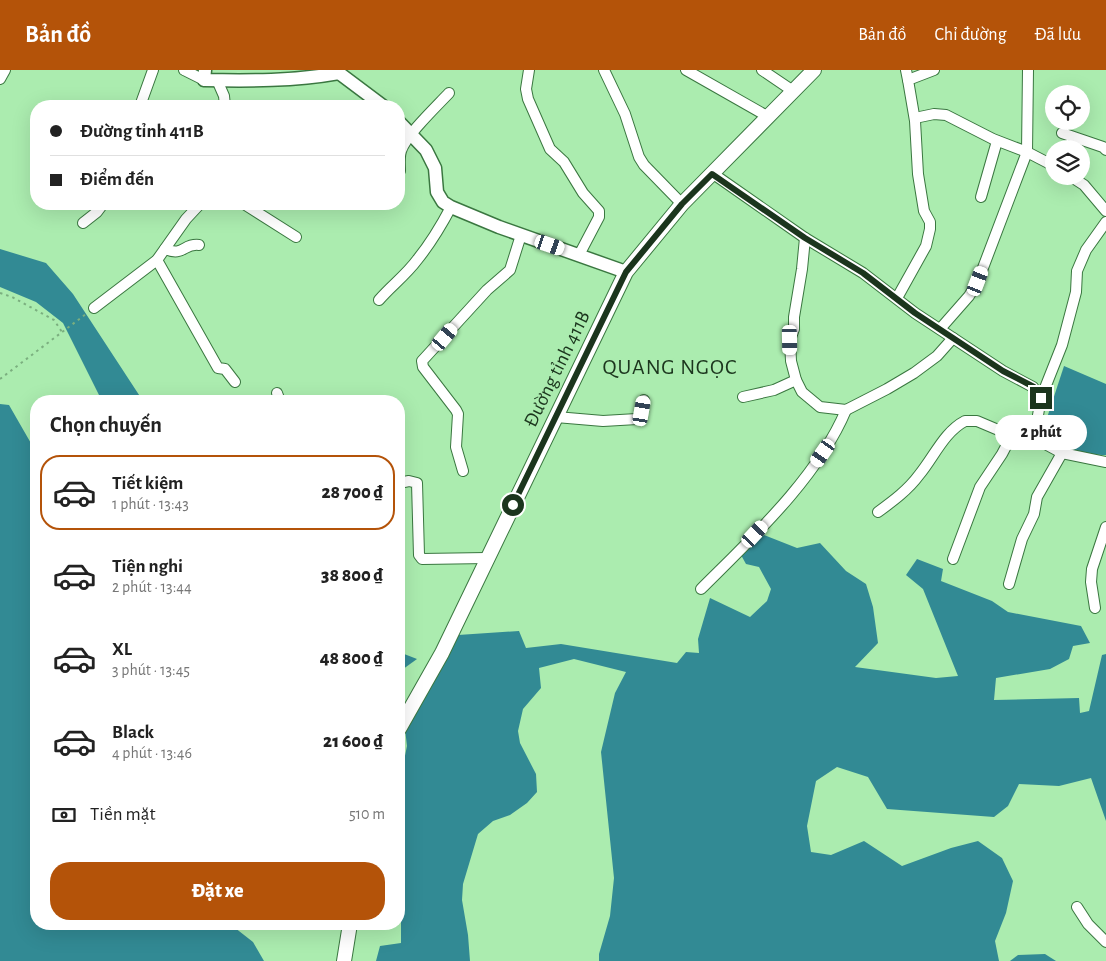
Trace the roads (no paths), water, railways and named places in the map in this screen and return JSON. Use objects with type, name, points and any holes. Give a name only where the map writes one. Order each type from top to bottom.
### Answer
[{"type":"main road","name":"Đường tỉnh 411B","points":[[405,718],[442,653],[626,272],[682,204],[814,70]]},
{"type":"main road","points":[[344,961],[349,930]]},
{"type":"street","points":[[0,79],[5,70]]},
{"type":"street","points":[[142,100],[152,70]]},
{"type":"street","points":[[184,70],[217,80],[306,79],[337,72],[375,100]]},
{"type":"street","points":[[529,70],[526,89],[528,100],[550,149],[564,162],[583,193],[599,211],[599,217],[579,255]]},
{"type":"street","points":[[604,70],[625,114],[639,157],[682,204]]},
{"type":"street","points":[[686,70],[767,116]]},
{"type":"street","points":[[762,70],[793,91]]},
{"type":"street","points":[[897,298],[926,246],[930,229],[930,222],[924,211],[918,174],[915,118],[907,75],[934,70]]},
{"type":"street","points":[[940,329],[969,296],[978,281],[1027,152],[1028,70]]},
{"type":"street","points":[[217,80],[224,100]]},
{"type":"street","points":[[405,144],[449,93]]},
{"type":"street","points":[[915,118],[934,114],[946,114],[997,141],[1027,152],[1045,161]]},
{"type":"street","points":[[405,128],[426,150],[435,168],[437,192],[443,202],[521,235],[626,272]]},
{"type":"street","points":[[1062,133],[1103,147],[1106,150]]},
{"type":"street","points":[[981,197],[997,141]]},
{"type":"street","points":[[712,174],[805,238],[863,273],[915,313],[1003,371],[1034,387],[1041,398]]},
{"type":"street","points":[[1084,185],[1106,212]]},
{"type":"street","points":[[379,300],[416,262],[437,233],[451,207]]},
{"type":"street","points":[[83,223],[98,210]]},
{"type":"street","points":[[94,308],[157,260],[194,210]]},
{"type":"street","points":[[253,210],[296,237]]},
{"type":"street","points":[[1034,438],[1041,398],[1062,345],[1076,292],[1077,271],[1086,250],[1106,222]]},
{"type":"street","points":[[463,471],[456,447],[458,414],[423,367],[422,361],[487,290],[510,270],[521,235]]},
{"type":"street","points":[[805,238],[794,329],[790,340],[791,361],[796,380],[802,392],[820,407],[846,410],[914,373],[937,356],[953,338]]},
{"type":"street","points":[[165,249],[173,253],[194,244],[199,245]]},
{"type":"street","points":[[157,260],[218,368],[225,369],[235,382]]},
{"type":"street","points":[[744,397],[771,391],[796,380]]},
{"type":"street","points":[[556,417],[603,421],[637,419],[640,416],[644,400]]},
{"type":"street","points":[[701,589],[766,522],[812,469],[834,437],[846,410]]},
{"type":"street","points":[[878,512],[900,496],[919,476],[950,433],[960,424],[970,420],[1003,432],[1025,433],[1062,453],[1106,462]]},
{"type":"street","points":[[953,559],[980,487],[1002,454],[1013,433]]},
{"type":"street","points":[[1009,584],[1022,539],[1034,514],[1037,497],[1062,453]]},
{"type":"street","points":[[405,482],[417,483],[419,555],[422,559],[487,558]]},
{"type":"street","points":[[1095,608],[1091,582],[1092,569],[1106,527]]},
{"type":"street","points":[[1077,908],[1088,924],[1106,942]]},
{"type":"water","points":[[0,249],[46,263],[73,294],[139,395],[99,395],[63,323],[36,302],[0,287]]},
{"type":"water","points":[[1064,366],[1106,384],[1106,455],[1064,449],[1043,438],[1043,430]]},
{"type":"water","points":[[0,404],[9,405],[30,442],[30,930],[238,930],[253,942],[264,961],[0,961]]},
{"type":"water","points":[[764,535],[797,548],[820,543],[846,571],[866,584],[873,607],[878,643],[855,667],[936,678],[958,676],[923,589],[906,575],[917,559],[943,569],[941,581],[992,601],[1008,612],[1081,626],[1090,643],[1073,646],[1069,659],[1050,669],[996,678],[994,700],[1079,698],[1080,713],[1089,711],[1102,655],[1106,654],[1106,821],[1091,778],[1059,786],[1019,784],[1008,806],[994,817],[887,809],[868,777],[837,767],[816,781],[807,826],[811,852],[831,855],[864,841],[902,866],[951,848],[978,841],[1002,858],[1013,881],[1006,913],[995,941],[999,961],[599,961],[599,954],[610,916],[614,878],[601,752],[615,693],[626,672],[574,659],[539,668],[541,688],[523,709],[518,731],[520,743],[536,774],[537,792],[527,803],[510,815],[493,821],[478,834],[463,884],[462,900],[470,961],[376,961],[380,946],[401,943],[401,930],[405,930],[405,756],[407,746],[405,729],[458,635],[519,631],[526,648],[561,644],[677,663],[686,652],[699,653],[698,639],[710,598],[750,617],[767,601],[771,589],[759,567],[746,564],[741,555]]},
{"type":"water","points":[[405,654],[417,659],[405,668]]},
{"type":"water","points":[[1045,954],[1056,961],[1010,961],[1018,955]]},
{"type":"district","name":"QUANG NGỌC","points":[[670,367]]}]
